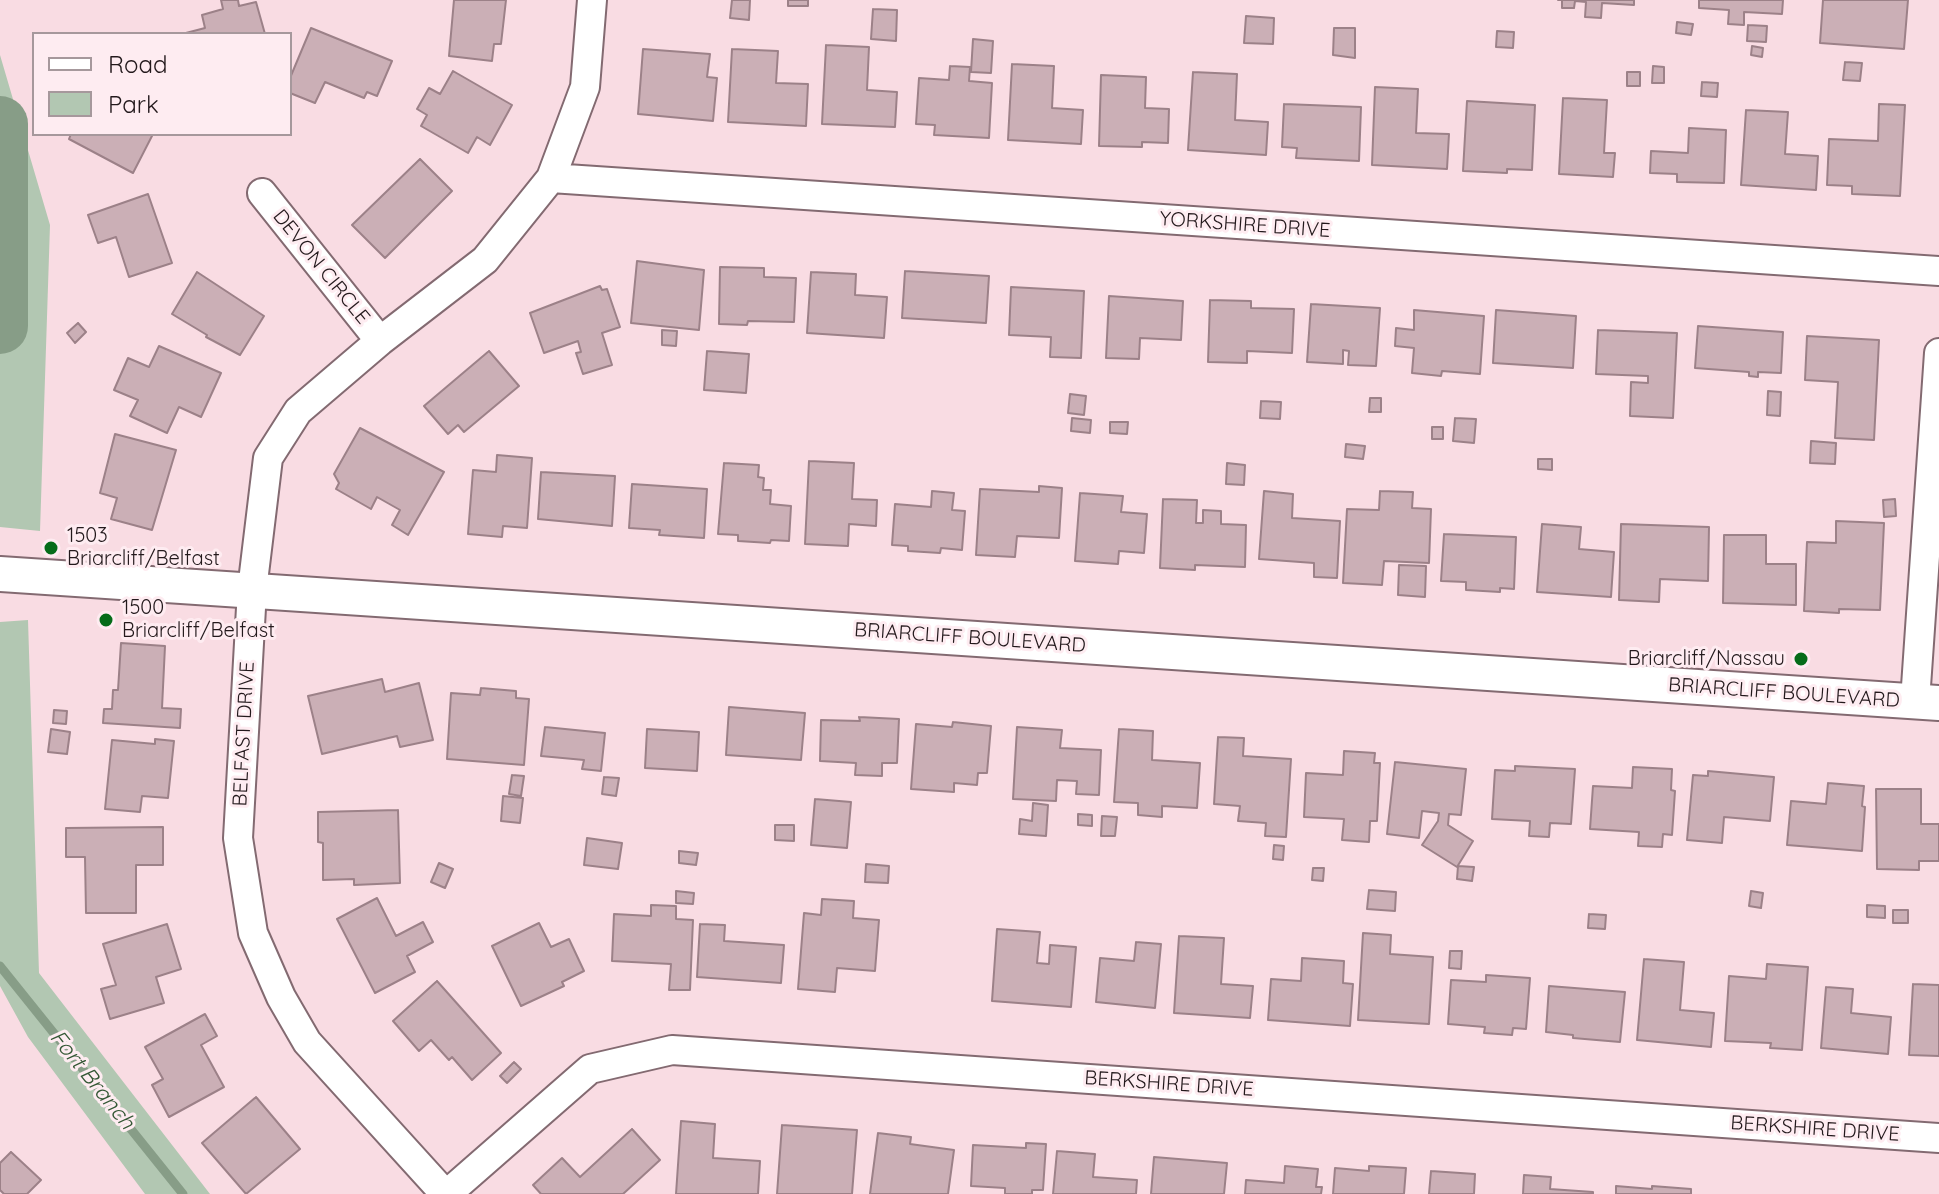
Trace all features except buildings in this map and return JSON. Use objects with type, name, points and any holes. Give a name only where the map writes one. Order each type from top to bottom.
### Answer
[{"type":"street","name":"BELFAST DRIVE","points":[[446,1194],[307,1042],[281,997],[253,933],[238,838],[252,590],[268,458],[298,411],[380,341],[485,260],[551,178],[585,87],[592,0]]},
{"type":"street","name":"YORKSHIRE DRIVE","points":[[551,178],[1939,271]]},
{"type":"street","name":"DEVON CIRCLE","points":[[262,193],[380,341]]},
{"type":"street","points":[[1927,702],[1939,353]]},
{"type":"street","name":"BRIARCLIFF BOULEVARD","points":[[0,574],[1927,702]]},
{"type":"street","name":"BERKSHIRE DRIVE","points":[[446,1194],[590,1069],[672,1050],[1939,1138]]},
{"type":"green space","points":[[0,55],[50,225],[40,531],[0,527]]},
{"type":"green space","points":[[28,620],[39,973],[210,1194],[145,1194],[28,1037],[0,986],[0,622]]},
{"type":"waterway","name":"Fort Branch","points":[[0,124],[0,326]]},
{"type":"waterway","name":"Fort Branch","points":[[0,966],[183,1194]]},
{"type":"place","name":"1503 Briarcliff/Belfast","points":[[51,548]]},
{"type":"place","name":"1500 Briarcliff/Belfast","points":[[106,620]]},
{"type":"place","name":"Briarcliff/Nassau","points":[[1801,659]]}]
